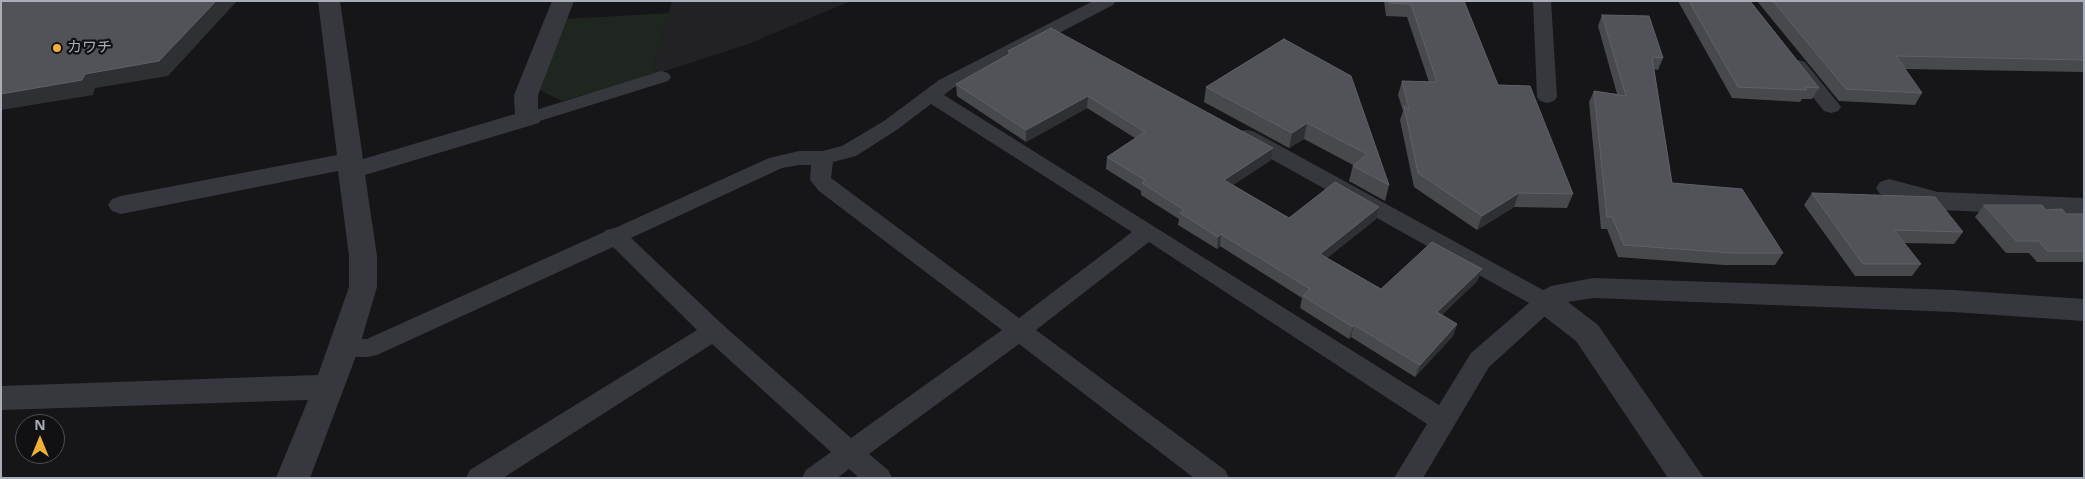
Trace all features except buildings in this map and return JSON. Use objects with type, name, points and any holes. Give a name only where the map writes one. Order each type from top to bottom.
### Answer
[{"type":"street","points":[[293,478],[344,348],[363,287],[363,256],[329,1]]},
{"type":"street","points":[[121,205],[309,170],[350,166],[530,118],[526,112],[526,95],[563,1]]},
{"type":"street","points":[[1889,188],[1905,194],[1938,201],[2084,207]]},
{"type":"street","points":[[1687,478],[1587,333],[1546,302],[1561,293],[1593,288],[1953,301],[2084,310]]},
{"type":"street","points":[[1,398],[329,386]]},
{"type":"lane","points":[[344,348],[368,348],[387,341],[614,235],[776,163],[799,158],[823,158],[849,151],[862,144],[946,84],[1107,1]]},
{"type":"lane","points":[[1542,1],[1547,97]]},
{"type":"lane","points":[[1053,28],[1074,41]]},
{"type":"lane","points":[[1788,54],[1831,107]]},
{"type":"lane","points":[[530,118],[661,77]]},
{"type":"lane","points":[[930,95],[1148,231],[1444,421]]},
{"type":"lane","points":[[1229,127],[1546,302],[1480,360],[1408,478]]},
{"type":"lane","points":[[823,158],[821,180],[827,186],[1215,478]]},
{"type":"lane","points":[[816,478],[1020,330],[1148,231]]},
{"type":"lane","points":[[614,235],[714,331],[878,478]]},
{"type":"lane","points":[[480,478],[714,331]]},
{"type":"shaded area","points":[[672,1],[851,1],[748,44],[656,74],[653,68]]},
{"type":"shaded area","points":[[669,13],[653,68],[656,74],[562,101],[539,90],[565,19]]},
{"type":"place","name":"カワチ","points":[[57,48]]}]
